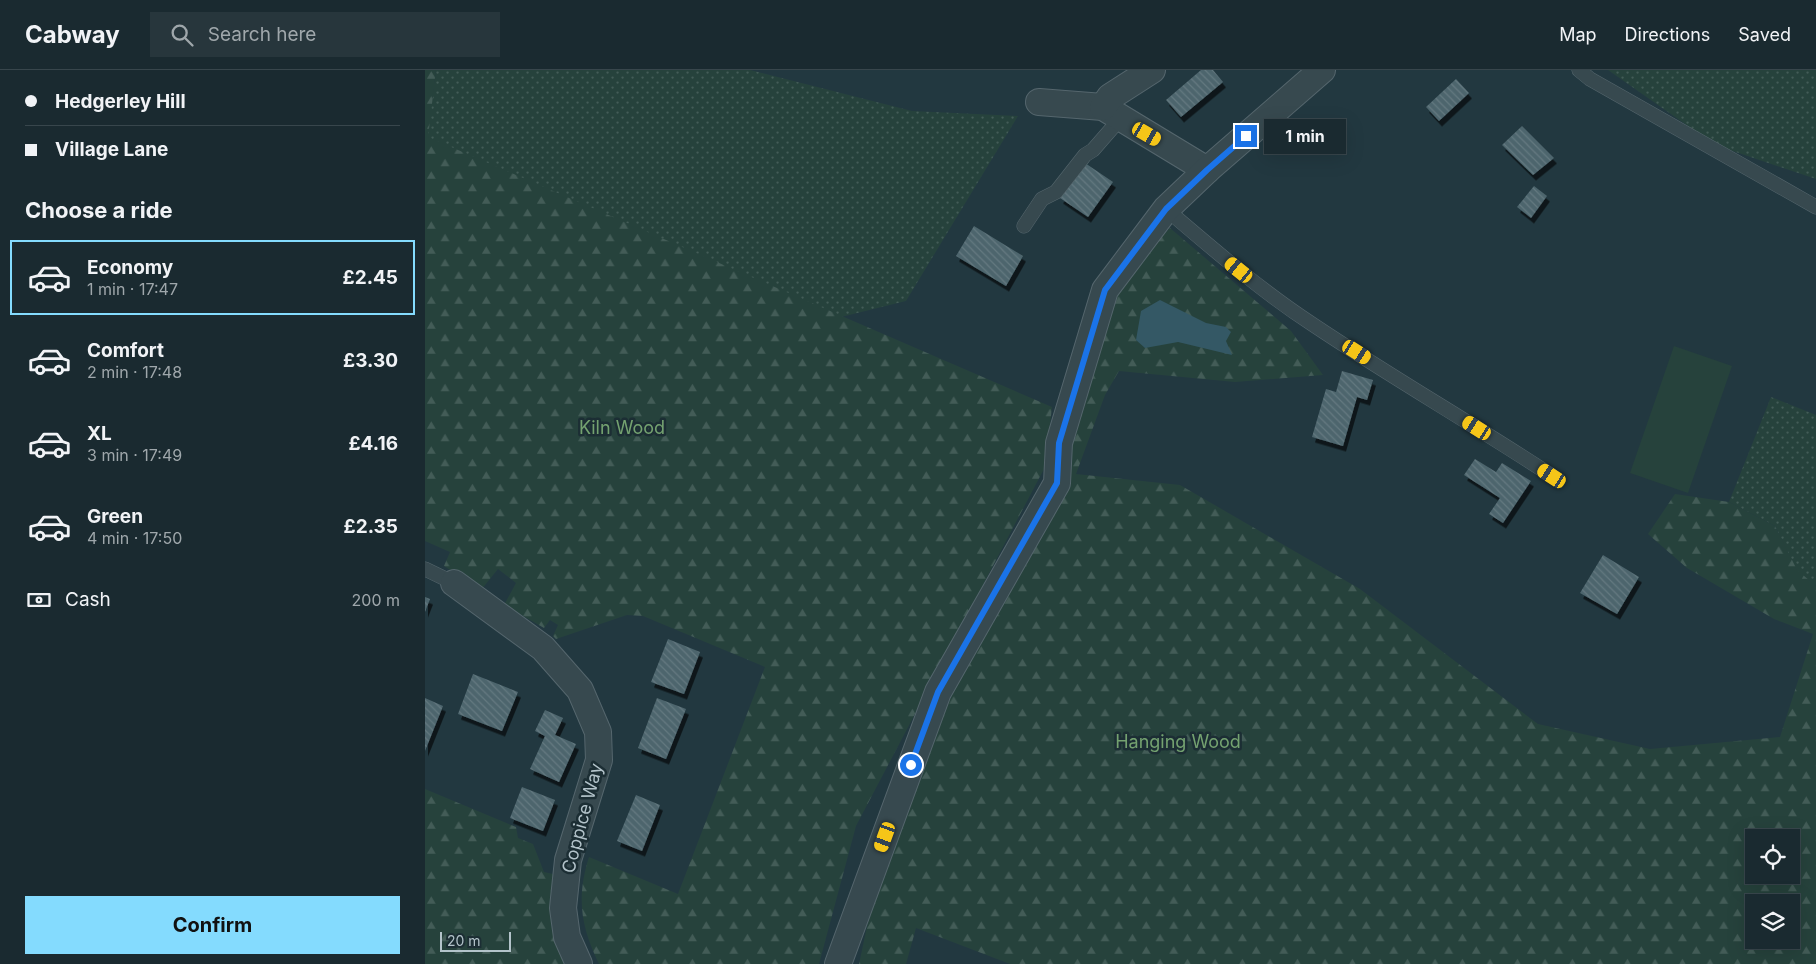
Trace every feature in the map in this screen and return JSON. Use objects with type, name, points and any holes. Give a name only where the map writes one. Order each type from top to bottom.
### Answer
[{"type":"street","points":[[1112,113],[1110,97],[1152,70]]},
{"type":"street","points":[[838,964],[938,692],[1057,483],[1059,443],[1105,290],[1166,209],[1207,170],[1322,70]]},
{"type":"street","points":[[1039,102],[1112,113],[1207,170]]},
{"type":"street","name":"Coppice Way","points":[[454,583],[543,648],[554,659],[580,690],[598,732],[599,760],[568,860],[563,908],[567,937],[579,964]]},
{"type":"lane","points":[[1579,70],[1590,79],[1816,207]]},
{"type":"lane","points":[[1024,226],[1042,199],[1056,192],[1085,156],[1093,150],[1112,113]]},
{"type":"lane","points":[[1166,209],[1239,270],[1311,323],[1552,476]]},
{"type":"lane","points":[[425,569],[454,583]]},
{"type":"green space","name":"Kiln Wood","points":[[425,70],[436,70],[428,137],[1052,407],[1045,467],[856,826],[819,964],[599,964],[584,925],[582,912],[583,886],[589,857],[678,894],[765,667],[643,616],[627,615],[556,639],[553,636],[558,625],[550,620],[544,628],[504,605],[516,583],[498,569],[481,590],[444,566],[450,552],[425,541]]},
{"type":"green space","points":[[436,70],[750,70],[912,111],[1018,116],[906,301],[841,317],[427,137]]},
{"type":"green space","points":[[1608,70],[1816,70],[1816,179],[1715,145]]},
{"type":"green space","name":"Hanging Wood","points":[[1170,228],[1291,331],[1323,375],[1235,382],[1119,371],[1105,395],[1076,474],[1180,485],[1360,589],[1538,724],[1650,749],[1780,737],[1813,634],[1774,619],[1687,568],[1648,534],[1675,494],[1729,502],[1775,526],[1797,570],[1816,586],[1816,964],[1010,964],[916,928],[906,964],[859,964],[872,903],[962,667],[1057,509],[1064,465],[1107,296]]},
{"type":"green space","points":[[1674,346],[1732,366],[1688,493],[1630,473]]},
{"type":"green space","points":[[1771,397],[1816,415],[1816,586],[1797,571],[1775,526],[1729,502]]},
{"type":"green space","points":[[425,789],[516,827],[518,838],[533,844],[544,872],[553,874],[566,964],[425,964]]},
{"type":"water","points":[[1160,300],[1206,323],[1226,327],[1231,332],[1226,341],[1232,355],[1178,342],[1145,348],[1136,340],[1141,311]]},
{"type":"building","points":[[1201,70],[1213,70],[1223,82],[1181,117],[1166,100]]},
{"type":"building","points":[[1456,79],[1469,93],[1439,121],[1426,107]]},
{"type":"building","points":[[1522,126],[1554,158],[1533,175],[1502,145]]},
{"type":"building","points":[[1085,163],[1113,182],[1088,217],[1060,198]]},
{"type":"building","points":[[1534,186],[1547,196],[1531,218],[1517,207]]},
{"type":"building","points":[[974,226],[1023,256],[1006,286],[956,256]]},
{"type":"building","points":[[1342,371],[1373,380],[1367,400],[1357,397],[1343,446],[1312,437],[1326,389],[1336,392]]},
{"type":"building","points":[[1475,459],[1496,472],[1502,463],[1531,481],[1503,523],[1489,514],[1500,498],[1464,475]]},
{"type":"building","points":[[1603,555],[1639,577],[1617,614],[1580,593]]},
{"type":"building","points":[[425,597],[430,599],[425,612]]},
{"type":"building","points":[[668,639],[700,652],[684,694],[651,682]]},
{"type":"building","points":[[473,674],[518,692],[502,731],[458,714]]},
{"type":"building","points":[[425,698],[443,706],[425,751]]},
{"type":"building","points":[[657,698],[686,709],[666,759],[638,748]]},
{"type":"building","points":[[545,710],[563,718],[555,735],[576,744],[559,782],[530,769],[545,736],[535,731]]},
{"type":"building","points":[[522,787],[555,800],[543,831],[510,818]]},
{"type":"building","points":[[636,795],[660,805],[642,851],[617,841]]},
{"type":"route","points":[[911,765],[938,692],[1057,483],[1059,443],[1105,290],[1166,209],[1246,136]]}]
